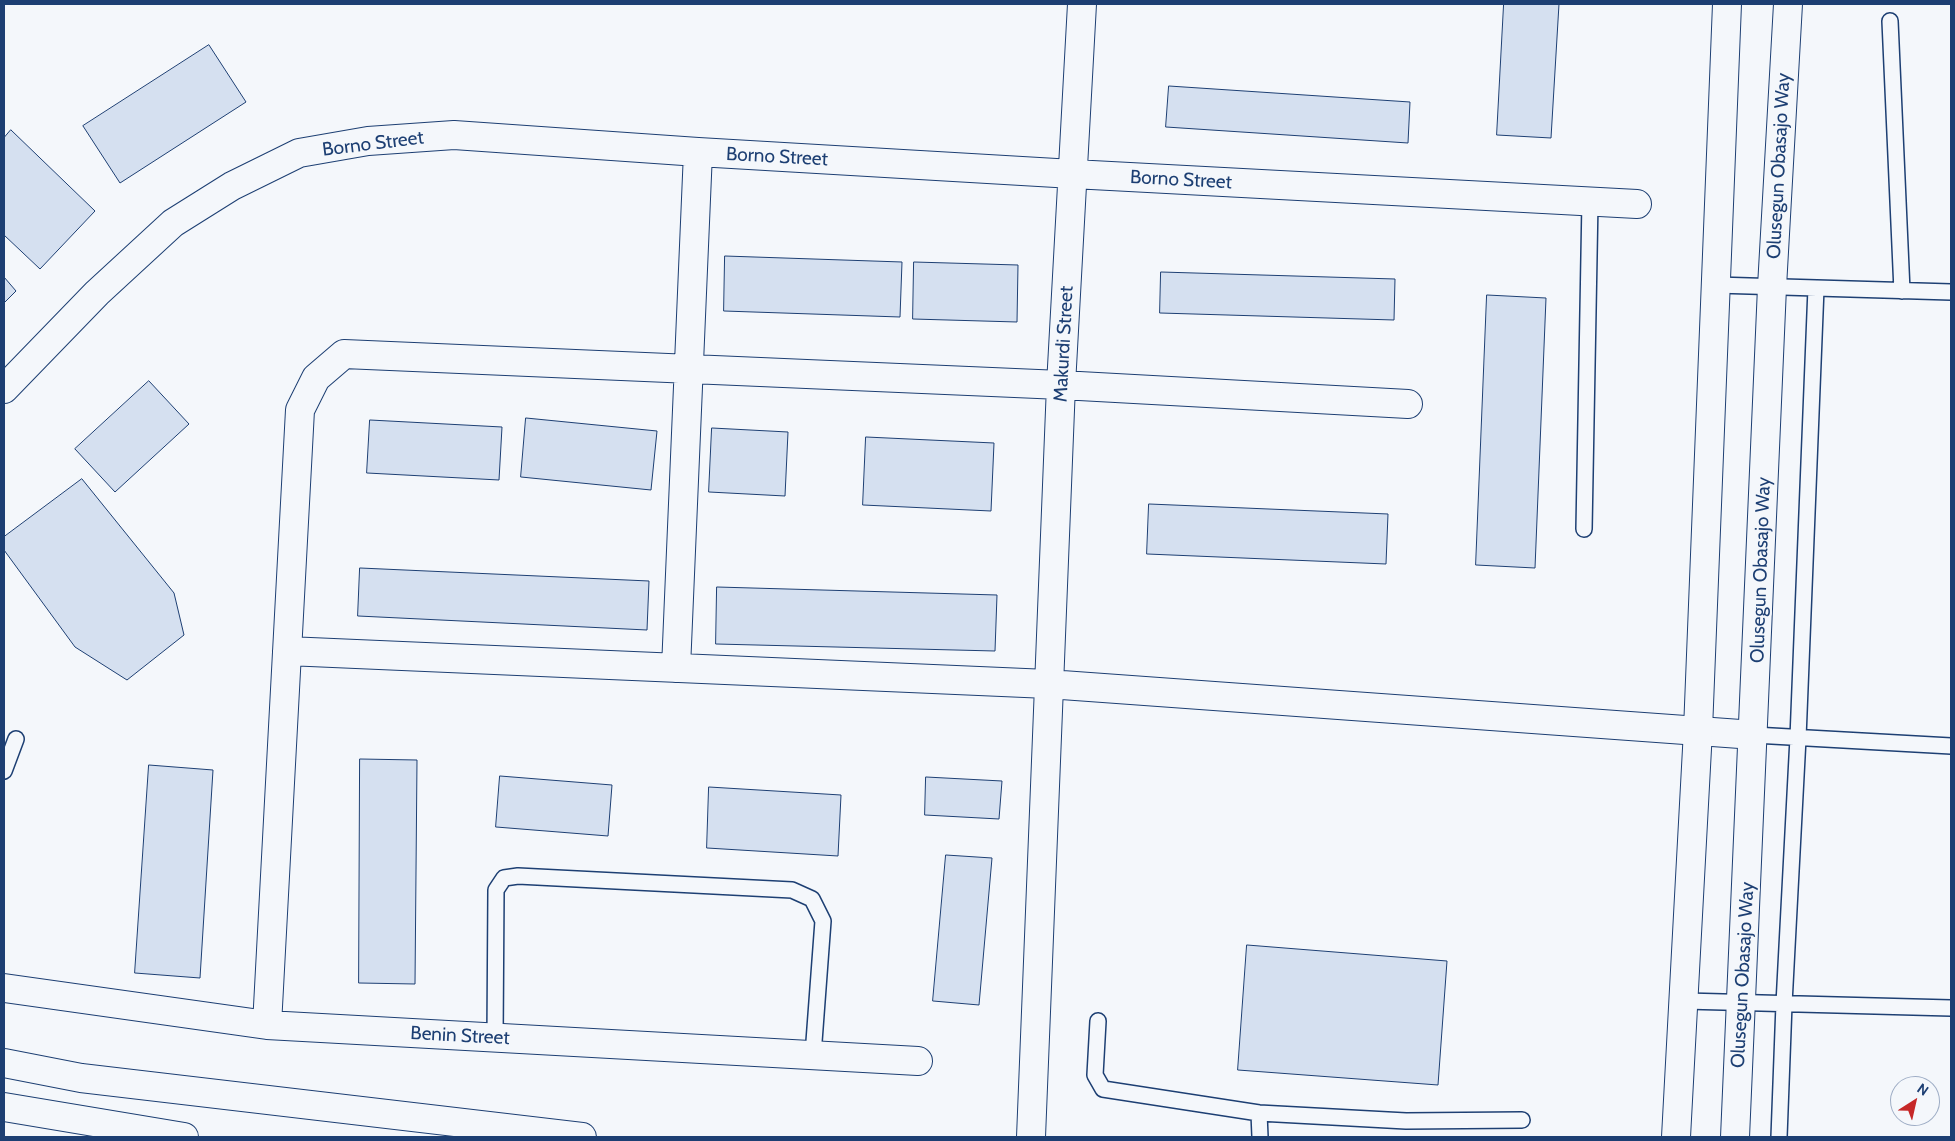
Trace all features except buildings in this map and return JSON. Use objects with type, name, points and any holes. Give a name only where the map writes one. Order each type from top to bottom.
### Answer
[{"type":"street","name":"Makurdi Street","points":[[1031,1137],[1061,385],[1082,4]]},
{"type":"street","points":[[1676,1137],[1685,1001],[1698,730],[1727,4]]},
{"type":"street","name":"Olusegun Obasajo Way","points":[[1735,1137],[1772,287],[1788,4]]},
{"type":"street","name":"Borno Street","points":[[4,390],[97,293],[173,223],[232,186],[299,153],[368,140],[454,135],[698,152],[1072,174],[1637,204]]},
{"type":"street","points":[[676,668],[698,152]]},
{"type":"street","points":[[267,1025],[300,410],[316,378],[344,354],[1061,385],[1408,404]]},
{"type":"street","points":[[288,651],[1048,684],[1754,735]]},
{"type":"street","name":"Benin Street","points":[[4,988],[267,1025],[918,1061]]},
{"type":"street","points":[[4,1063],[81,1078],[582,1137]]},
{"type":"street","points":[[4,1107],[184,1137]]},
{"type":"lane","points":[[1890,21],[1902,291]]},
{"type":"lane","points":[[1584,529],[1590,201]]},
{"type":"lane","points":[[1716,284],[1951,292]]},
{"type":"lane","points":[[1779,1137],[1798,738],[1816,288]]},
{"type":"lane","points":[[1754,735],[1951,746]]},
{"type":"lane","points":[[4,771],[16,738]]},
{"type":"lane","points":[[495,1038],[496,890],[504,878],[518,876],[792,890],[812,899],[823,921],[813,1055]]},
{"type":"lane","points":[[1685,1001],[1951,1008]]},
{"type":"lane","points":[[1098,1021],[1095,1075],[1103,1089],[1259,1113],[1406,1121],[1522,1120]]},
{"type":"lane","points":[[1259,1113],[1260,1137]]}]
